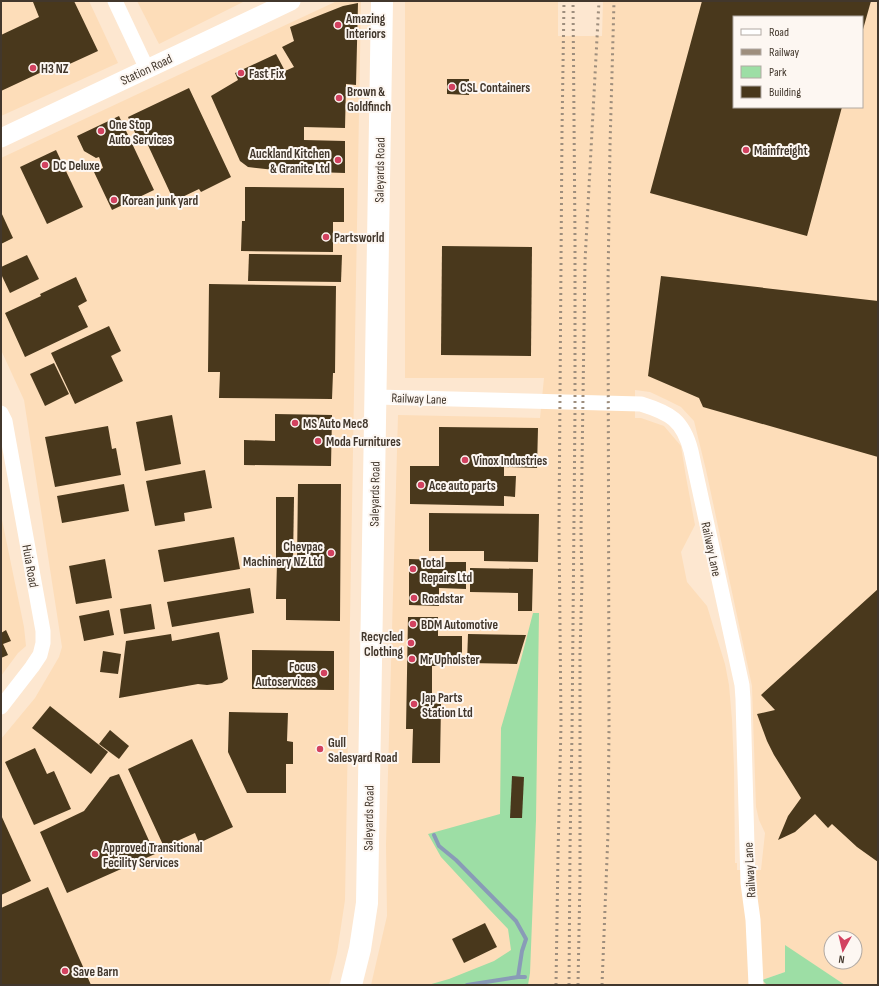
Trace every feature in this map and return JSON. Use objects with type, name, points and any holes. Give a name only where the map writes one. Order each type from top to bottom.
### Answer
[{"type":"main road","name":"Saleyards Road","points":[[351,985],[360,949],[367,903],[382,1]]},
{"type":"street","points":[[115,1],[147,69]]},
{"type":"street","name":"Station Road","points":[[1,138],[291,1]]},
{"type":"street","name":"Railway Lane","points":[[376,397],[641,404],[670,416],[687,436],[742,685],[748,883],[753,920],[756,985]]},
{"type":"street","name":"Huia Road","points":[[1,413],[12,460],[43,631],[43,643],[40,655],[1,707]]},
{"type":"shaded area","points":[[1,1],[89,1],[118,63],[1,116]]},
{"type":"shaded area","points":[[137,1],[245,1],[159,44]]},
{"type":"shaded area","points":[[337,1],[361,1],[345,900],[337,953],[329,985],[1,985],[1,739],[35,698],[59,657],[62,647],[24,400],[1,350],[1,158]]},
{"type":"shaded area","points":[[405,1],[558,1],[558,36],[602,36],[603,1],[878,1],[878,985],[845,985],[785,946],[785,972],[762,980],[767,985],[371,985],[387,916],[386,845],[398,415],[540,418],[544,378],[405,378]],"holes":[[[635,390],[650,392],[681,407],[694,421],[706,470],[752,686],[756,807],[759,820],[765,833],[761,870],[737,870],[737,863],[735,863],[734,768],[729,685],[725,664],[707,606],[687,582],[681,552],[695,525],[681,446],[664,426],[641,418],[635,418]]]},
{"type":"shaded area","points":[[1,515],[24,627],[26,646],[18,653],[1,676]]},
{"type":"green space","points":[[533,613],[539,613],[536,820],[530,973],[528,985],[428,985],[449,979],[494,961],[511,950],[508,929],[441,857],[428,834],[500,814],[501,728]]},
{"type":"green space","points":[[785,945],[845,985],[767,985],[762,980],[785,972]]},
{"type":"building","points":[[74,1],[98,51],[63,67],[61,63],[1,91],[1,35],[39,17],[33,2]]},
{"type":"building","name":"Mainfreight","points":[[702,1],[871,1],[863,29],[863,16],[733,16],[733,108],[842,108],[807,236],[650,193]]},
{"type":"building","points":[[358,3],[356,85],[346,84],[345,128],[304,127],[304,140],[345,141],[345,173],[284,171],[248,167],[240,161],[211,96],[238,80],[235,73],[276,54],[285,71],[294,67],[282,47],[294,41],[290,27],[343,6]]},
{"type":"building","points":[[447,79],[469,79],[469,95],[447,94]]},
{"type":"building","points":[[189,88],[231,177],[201,192],[199,189],[174,201],[146,141],[140,144],[128,117]]},
{"type":"building","points":[[119,116],[154,190],[112,210],[94,172],[103,168],[99,157],[96,158],[84,151],[77,136]]},
{"type":"building","points":[[56,150],[83,207],[47,224],[20,167]]},
{"type":"building","points":[[245,187],[344,188],[344,222],[333,222],[333,252],[241,251],[242,221],[245,221]]},
{"type":"building","points":[[1,212],[13,238],[1,244]]},
{"type":"building","points":[[442,246],[532,247],[531,356],[441,355]]},
{"type":"building","points":[[249,254],[342,255],[341,282],[248,281]]},
{"type":"building","points":[[27,255],[39,279],[10,293],[1,274],[1,267]]},
{"type":"building","points":[[661,276],[878,301],[878,457],[703,407],[699,398],[648,376]]},
{"type":"building","points":[[76,277],[87,301],[78,306],[88,327],[25,357],[5,313]]},
{"type":"building","points":[[209,284],[336,286],[335,373],[333,373],[332,399],[219,398],[220,372],[208,372]]},
{"type":"building","points":[[109,326],[121,351],[111,356],[123,381],[75,404],[51,353]]},
{"type":"building","points":[[54,363],[69,394],[45,406],[30,374]]},
{"type":"building","points":[[275,414],[332,415],[331,466],[244,465],[244,440],[275,441]]},
{"type":"building","points":[[172,415],[181,464],[145,471],[136,422]]},
{"type":"building","points":[[108,426],[112,449],[116,448],[121,475],[55,487],[45,437]]},
{"type":"building","points":[[439,427],[538,428],[537,468],[504,467],[504,476],[516,476],[515,497],[504,496],[504,506],[410,504],[410,466],[439,466]]},
{"type":"building","points":[[205,470],[212,508],[184,513],[185,521],[155,526],[146,481]]},
{"type":"building","points":[[124,484],[129,511],[62,523],[57,496]]},
{"type":"building","points":[[298,484],[341,484],[340,621],[286,620],[286,599],[276,599],[277,563],[297,563]]},
{"type":"building","points":[[276,497],[294,497],[293,561],[276,561]]},
{"type":"building","points":[[429,513],[539,514],[538,562],[484,561],[484,551],[429,551]]},
{"type":"building","points":[[234,537],[240,569],[164,582],[158,550]]},
{"type":"building","points":[[105,559],[112,598],[76,604],[69,566]]},
{"type":"building","points":[[409,559],[441,560],[441,562],[466,562],[466,589],[439,588],[439,606],[409,605]]},
{"type":"building","points":[[470,568],[533,569],[532,611],[518,611],[518,593],[470,592]]},
{"type":"building","points":[[250,588],[254,613],[172,627],[167,602]]},
{"type":"building","points":[[878,589],[878,862],[857,847],[832,824],[828,828],[815,814],[795,832],[778,840],[788,816],[801,798],[774,755],[757,714],[775,710],[761,695]]},
{"type":"building","points":[[151,604],[155,629],[124,634],[120,609]]},
{"type":"building","points":[[109,610],[114,635],[84,641],[79,616]]},
{"type":"building","points":[[408,617],[438,617],[438,636],[462,636],[462,663],[438,663],[438,666],[432,666],[432,703],[441,704],[440,763],[412,763],[413,729],[406,729]]},
{"type":"building","points":[[6,630],[11,641],[3,644],[8,655],[1,658],[1,633]]},
{"type":"building","points":[[219,632],[228,679],[222,683],[207,685],[198,684],[119,698],[126,641],[171,634],[172,641]]},
{"type":"building","points":[[468,634],[526,635],[517,664],[467,663]]},
{"type":"building","points":[[252,650],[334,651],[334,690],[252,689]]},
{"type":"building","points":[[103,651],[121,654],[118,674],[100,672]]},
{"type":"building","points":[[50,706],[108,752],[91,774],[32,728]]},
{"type":"building","points":[[229,712],[288,713],[287,741],[293,742],[293,764],[286,764],[286,793],[247,793],[228,752]]},
{"type":"building","points":[[110,730],[129,746],[119,759],[99,744]]},
{"type":"building","points":[[192,739],[233,827],[199,843],[195,833],[164,847],[128,769]]},
{"type":"building","points":[[35,748],[47,774],[54,771],[71,809],[34,825],[5,762]]},
{"type":"building","points":[[119,774],[155,854],[67,893],[40,832],[84,811],[110,777]]},
{"type":"building","points":[[512,776],[524,777],[522,818],[510,818]]},
{"type":"building","points":[[1,815],[31,881],[1,895]]},
{"type":"building","points":[[48,887],[91,985],[1,985],[1,908]]},
{"type":"building","points":[[485,923],[497,947],[464,963],[452,939]]},
{"type":"waterway","points":[[434,835],[439,846],[456,860],[516,921],[526,939],[522,951],[518,977]]},
{"type":"waterway","points":[[467,985],[525,977]]},
{"type":"railway","points":[[556,985],[561,724],[559,529],[564,1]]},
{"type":"railway","points":[[569,985],[575,410],[573,1]]},
{"type":"railway","points":[[578,985],[580,878],[580,654],[582,581],[581,532],[585,261],[599,1]]},
{"type":"railway","points":[[602,985],[608,833],[608,283],[614,1]]},
{"type":"place","name":"Amazing Interiors","points":[[338,25]]},
{"type":"place","name":"H3 NZ","points":[[33,68]]},
{"type":"place","name":"Fast Fix","points":[[241,73]]},
{"type":"place","name":"CSL Containers","points":[[452,87]]},
{"type":"place","name":"Brown & Goldfinch","points":[[339,98]]},
{"type":"place","name":"One Stop Auto Services","points":[[101,131]]},
{"type":"place","name":"Mainfreight","points":[[746,150]]},
{"type":"place","name":"Auckland Kitchen & Granite Ltd","points":[[338,160]]},
{"type":"place","name":"DC Deluxe","points":[[45,165]]},
{"type":"place","name":"Korean junk yard","points":[[114,200]]},
{"type":"place","name":"Partsworld","points":[[326,237]]},
{"type":"place","name":"MS Auto Mec8","points":[[295,423]]},
{"type":"place","name":"Moda Furnitures","points":[[318,441]]},
{"type":"place","name":"Vinox Industries","points":[[465,460]]},
{"type":"place","name":"Ace auto parts","points":[[421,485]]},
{"type":"place","name":"Chevpac Machinery NZ Ltd","points":[[331,553]]},
{"type":"place","name":"Total Repairs Ltd","points":[[413,569]]},
{"type":"place","name":"Roadstar","points":[[414,598]]},
{"type":"place","name":"BDM Automotive","points":[[413,624]]},
{"type":"place","name":"Recycled Clothing","points":[[411,643]]},
{"type":"place","name":"Mr Upholster","points":[[412,659]]},
{"type":"place","name":"Focus Autoservices","points":[[324,673]]},
{"type":"place","name":"Jap Parts Station Ltd","points":[[414,704]]},
{"type":"place","name":"Gull Salesyard Road","points":[[320,749]]},
{"type":"place","name":"Approved Transitional Fecility Services","points":[[95,854]]},
{"type":"place","name":"Save Barn","points":[[65,971]]}]
